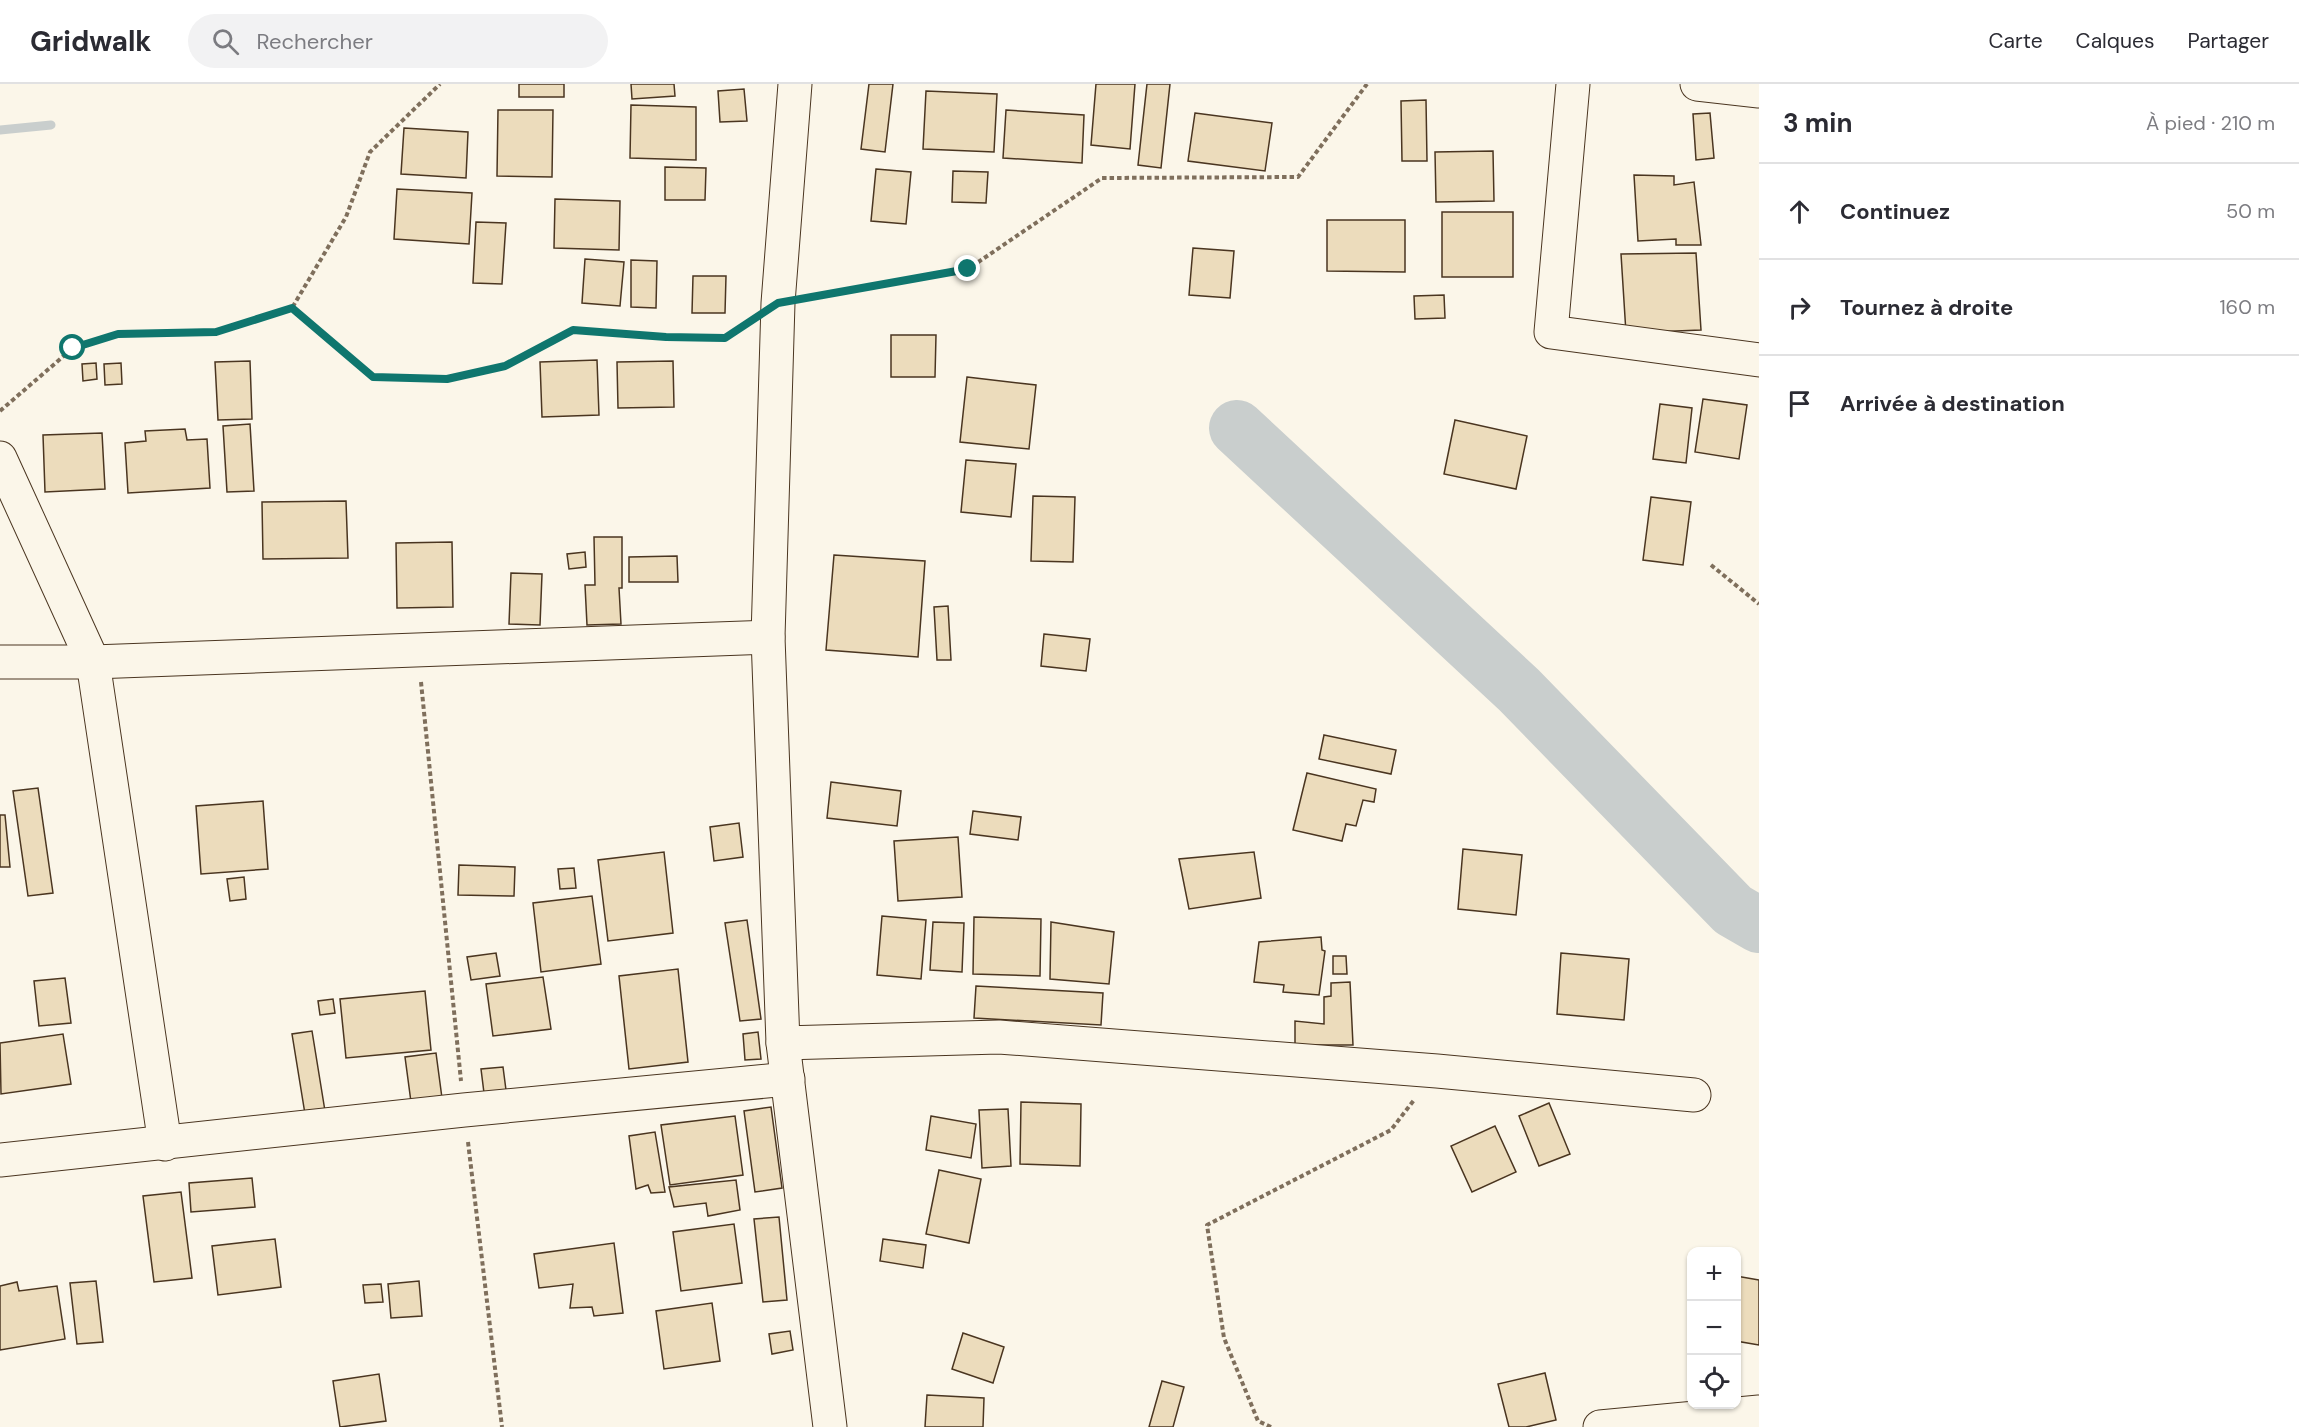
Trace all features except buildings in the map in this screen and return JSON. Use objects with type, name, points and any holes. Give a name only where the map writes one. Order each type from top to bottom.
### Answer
[{"type":"main road","points":[[795,84],[778,303],[768,637],[783,1043],[830,1427]]},
{"type":"main road","points":[[1573,84],[1551,332],[1759,360]]},
{"type":"main road","points":[[1697,84],[1759,91]]},
{"type":"main road","points":[[0,458],[93,662],[165,1144]]},
{"type":"main road","points":[[0,662],[93,662],[418,648],[768,637]]},
{"type":"main road","points":[[783,1043],[999,1037],[1437,1071],[1694,1095]]},
{"type":"main road","points":[[0,1160],[464,1110],[788,1079]]},
{"type":"main road","points":[[1600,1427],[1759,1412]]},
{"type":"path","points":[[0,411],[73,348],[118,334],[216,332],[292,308],[346,217],[370,152],[440,84]]},
{"type":"path","points":[[292,308],[373,377],[447,379],[505,366],[573,330],[666,337],[725,338],[778,303],[968,269],[1102,178],[1298,177],[1367,84]]},
{"type":"path","points":[[1711,565],[1759,604]]},
{"type":"path","points":[[418,648],[464,1110],[502,1427]]},
{"type":"path","points":[[1271,1427],[1258,1421],[1224,1338],[1208,1225],[1391,1130],[1437,1071]]},
{"type":"waterway","points":[[0,130],[51,125]]},
{"type":"waterway","points":[[1237,428],[1519,690],[1733,910],[1759,925]]},
{"type":"route","points":[[73,348],[118,334],[216,332],[292,308],[373,377],[447,379],[505,366],[573,330],[666,337],[725,338],[778,303],[968,269]]}]
